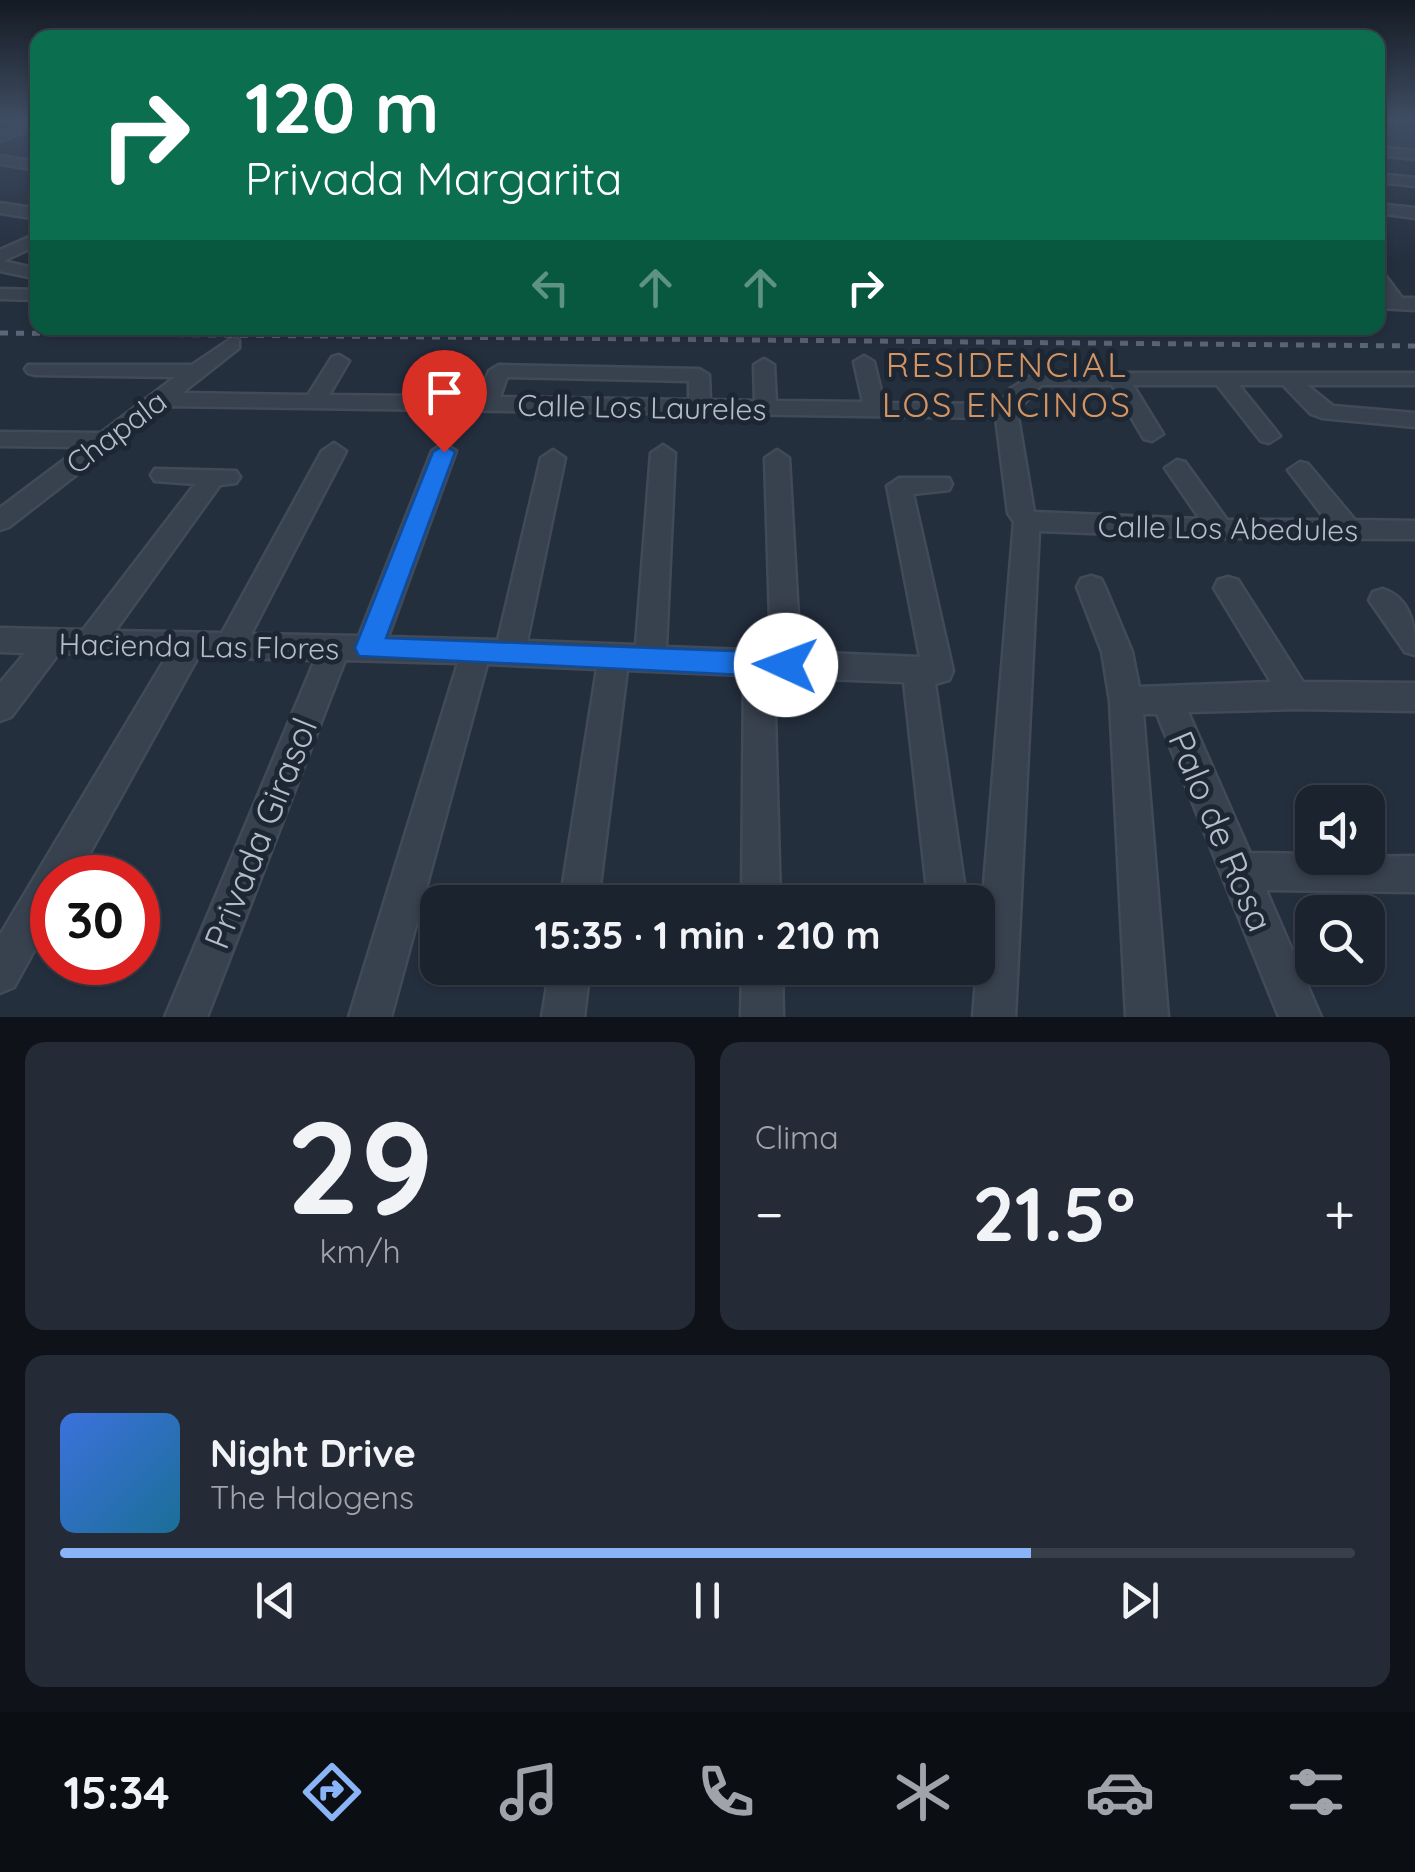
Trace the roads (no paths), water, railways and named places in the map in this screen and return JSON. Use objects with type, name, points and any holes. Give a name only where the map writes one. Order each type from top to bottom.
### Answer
[{"type":"street","points":[[1385,179],[1415,182]]},
{"type":"street","points":[[0,208],[30,213]]},
{"type":"street","points":[[1385,209],[1415,213]]},
{"type":"street","points":[[0,257],[30,242]]},
{"type":"street","points":[[0,266],[30,272]]},
{"type":"street","points":[[0,294],[30,295]]},
{"type":"street","name":"Chapala","points":[[0,521],[232,344]]},
{"type":"street","points":[[420,404],[438,360]]},
{"type":"street","points":[[314,403],[339,361]]},
{"type":"street","points":[[864,362],[876,408]]},
{"type":"street","points":[[764,365],[766,408]]},
{"type":"street","points":[[35,369],[196,372]]},
{"type":"street","points":[[486,406],[498,371],[699,375],[700,408]]},
{"type":"street","points":[[1118,378],[1152,434]]},
{"type":"street","points":[[1222,378],[1269,436]]},
{"type":"street","points":[[994,1017],[1034,523],[1022,513],[1006,411],[1036,379],[1288,378],[1405,379],[1415,419],[1330,413],[1319,409],[1288,378]]},
{"type":"street","name":"Calle Los Laureles","points":[[159,399],[1006,411]]},
{"type":"street","points":[[0,439],[105,440]]},
{"type":"street","points":[[230,646],[334,451]]},
{"type":"street","name":"Privada Girasol","points":[[186,1017],[444,452]]},
{"type":"street","points":[[650,660],[662,454]]},
{"type":"street","points":[[370,1017],[554,458]]},
{"type":"street","points":[[762,885],[776,458]]},
{"type":"street","points":[[1177,468],[1220,530]]},
{"type":"street","points":[[1300,470],[1349,531]]},
{"type":"street","points":[[92,640],[223,476],[162,475]]},
{"type":"street","points":[[940,484],[899,486],[928,671],[946,885]]},
{"type":"street","name":"Calle Los Abedules","points":[[1034,523],[1220,530],[1415,530]]},
{"type":"street","points":[[1091,587],[1117,652],[1126,700],[1147,1017]]},
{"type":"street","points":[[1228,588],[1295,695]]},
{"type":"street","points":[[1383,600],[1415,643]]},
{"type":"street","name":"Hacienda Las Flores","points":[[0,640],[493,652],[928,671]]},
{"type":"street","points":[[68,855],[190,643]]},
{"type":"street","points":[[0,707],[49,644]]},
{"type":"street","points":[[581,885],[612,659]]},
{"type":"street","points":[[1126,700],[1295,695],[1415,697]]},
{"type":"street","name":"Palo de Rosa","points":[[1167,700],[1300,1017]]},
{"type":"street","points":[[1236,872],[1415,874]]},
{"type":"street","points":[[0,973],[30,921]]},
{"type":"street","points":[[563,1017],[568,985]]},
{"type":"street","points":[[762,985],[762,1017]]},
{"type":"railway","points":[[0,333],[30,333]]},
{"type":"railway","points":[[218,335],[1415,346]]},
{"type":"district","name":"RESIDENCIAL LOS ENCINOS","points":[[1007,384]]}]
